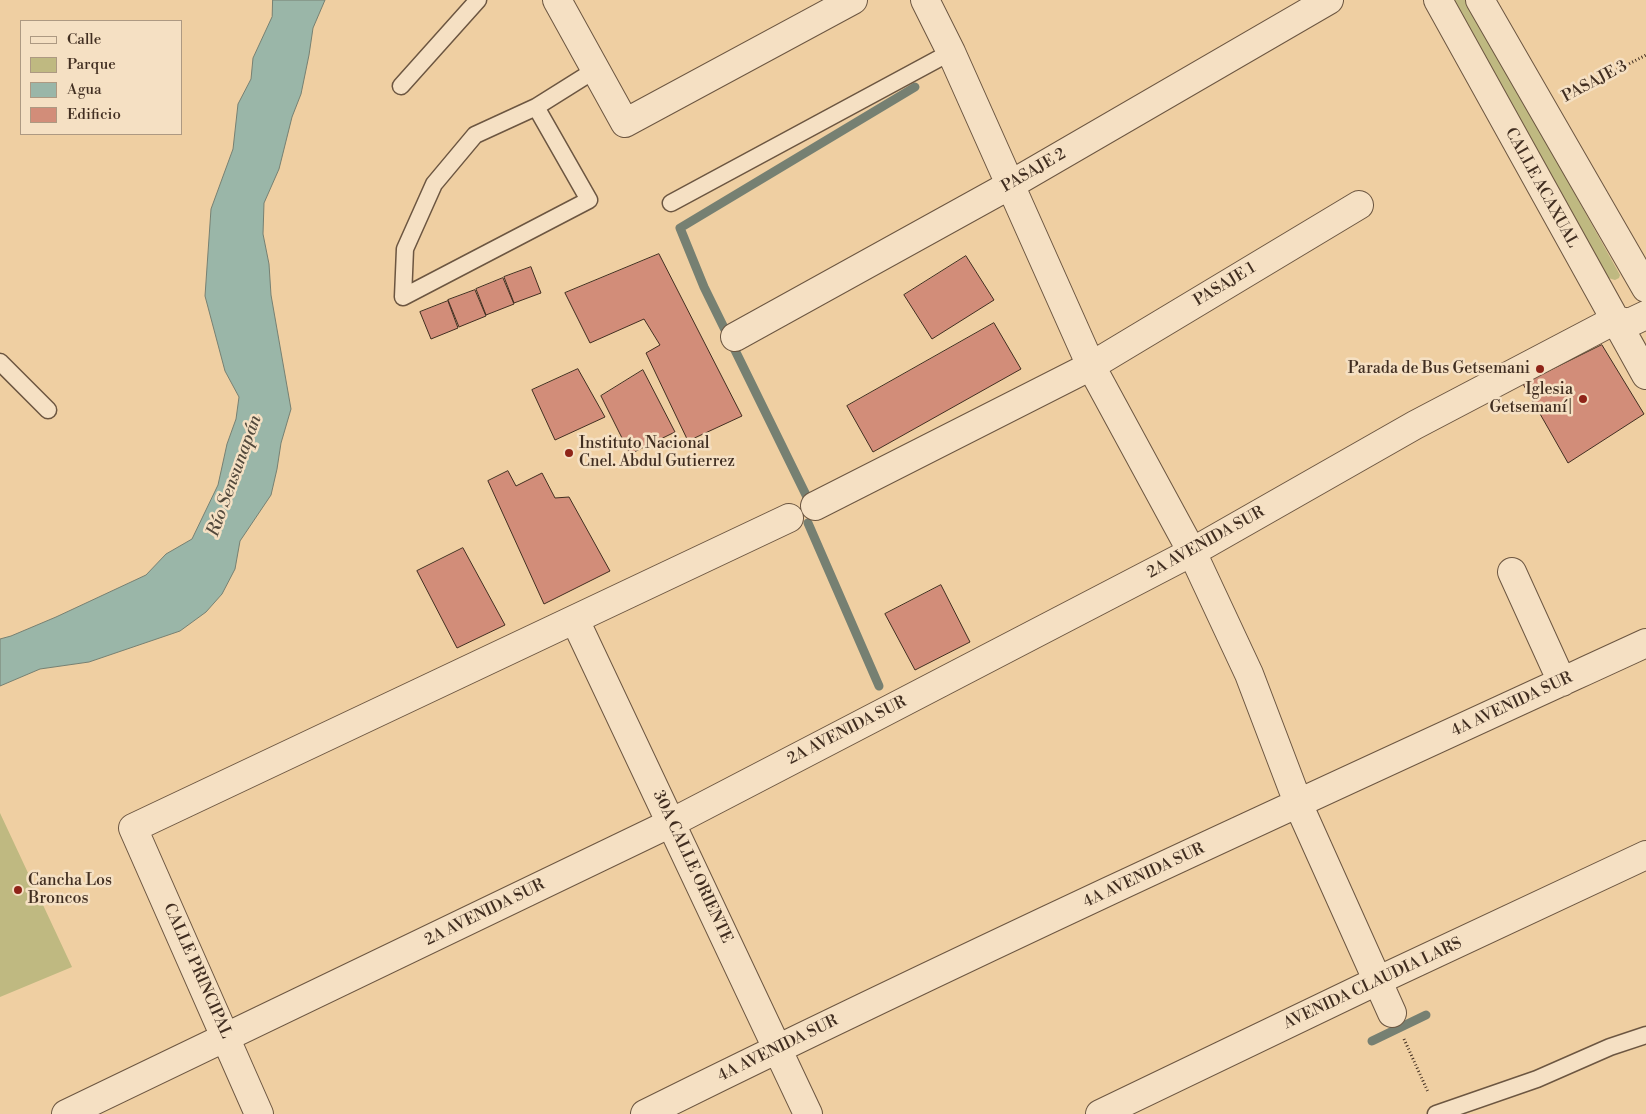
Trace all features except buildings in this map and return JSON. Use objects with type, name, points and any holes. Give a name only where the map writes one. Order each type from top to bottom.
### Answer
[{"type":"street","points":[[557,0],[625,123],[853,0]]},
{"type":"street","name":"PASAJE 2","points":[[736,337],[1010,184],[1329,0]]},
{"type":"street","name":"CALLE ACAXUAL","points":[[1438,0],[1646,375]]},
{"type":"street","points":[[1480,0],[1644,284],[1640,292],[1619,307],[1615,320],[1629,323],[1646,315]]},
{"type":"street","points":[[928,1],[1092,366],[1192,552],[1249,674],[1298,803],[1392,1013]]},
{"type":"street","name":"PASAJE 1","points":[[815,506],[1092,366],[1359,205]]},
{"type":"street","name":"2A AVENIDA SUR","points":[[66,1114],[671,823],[1192,552],[1415,425],[1615,320]]},
{"type":"street","points":[[575,620],[789,518]]},
{"type":"street","points":[[1512,572],[1562,682]]},
{"type":"street","name":"30A CALLE ORIENTE","points":[[575,620],[808,1114]]},
{"type":"street","name":"CALLE PRINCIPAL","points":[[259,1114],[227,1037],[133,828],[575,620]]},
{"type":"street","name":"4A AVENIDA SUR","points":[[646,1114],[777,1049],[1298,803],[1646,643]]},
{"type":"street","name":"AVENIDA CLAUDIA LARS","points":[[1100,1114],[1646,855]]},
{"type":"lane","points":[[401,86],[478,0]]},
{"type":"lane","points":[[670,203],[952,52]]},
{"type":"lane","points":[[536,106],[589,200],[403,297],[405,249],[434,184],[474,135],[536,106],[595,70]]},
{"type":"lane","points":[[0,362],[48,410]]},
{"type":"lane","points":[[1437,1114],[1537,1078],[1610,1046],[1646,1035]]},
{"type":"path","name":"PASAJE 3","points":[[1544,109],[1646,54]]},
{"type":"path","points":[[1404,1041],[1437,1114]]},
{"type":"green space","points":[[1452,0],[1467,0],[1620,275],[1619,278],[1615,280],[1608,278]]},
{"type":"green space","name":"Cancha Los Broncos","points":[[0,813],[72,967],[0,997]]},
{"type":"water","name":"Río Sensunapán","points":[[273,0],[325,0],[313,28],[301,94],[292,117],[279,169],[264,203],[263,234],[269,264],[271,295],[291,409],[281,443],[271,495],[240,541],[235,569],[222,594],[206,612],[180,631],[89,662],[40,669],[0,686],[0,639],[56,617],[146,575],[166,554],[192,539],[218,485],[227,444],[236,419],[239,397],[225,371],[205,296],[211,209],[233,149],[238,104],[251,79],[253,58],[272,17]]},
{"type":"waterway","points":[[807,497],[704,287],[680,228],[915,87]]},
{"type":"waterway","points":[[808,523],[879,686]]},
{"type":"waterway","points":[[1372,1041],[1426,1015]]},
{"type":"place","name":"Parada de Bus Getsemani","points":[[1540,369]]},
{"type":"place","name":"Iglesia Getsemaní|","points":[[1583,399]]},
{"type":"place","name":"Instituto Nacional Cnel. Abdul Gutierrez","points":[[569,453]]},
{"type":"place","name":"Cancha Los Broncos","points":[[18,890]]}]
